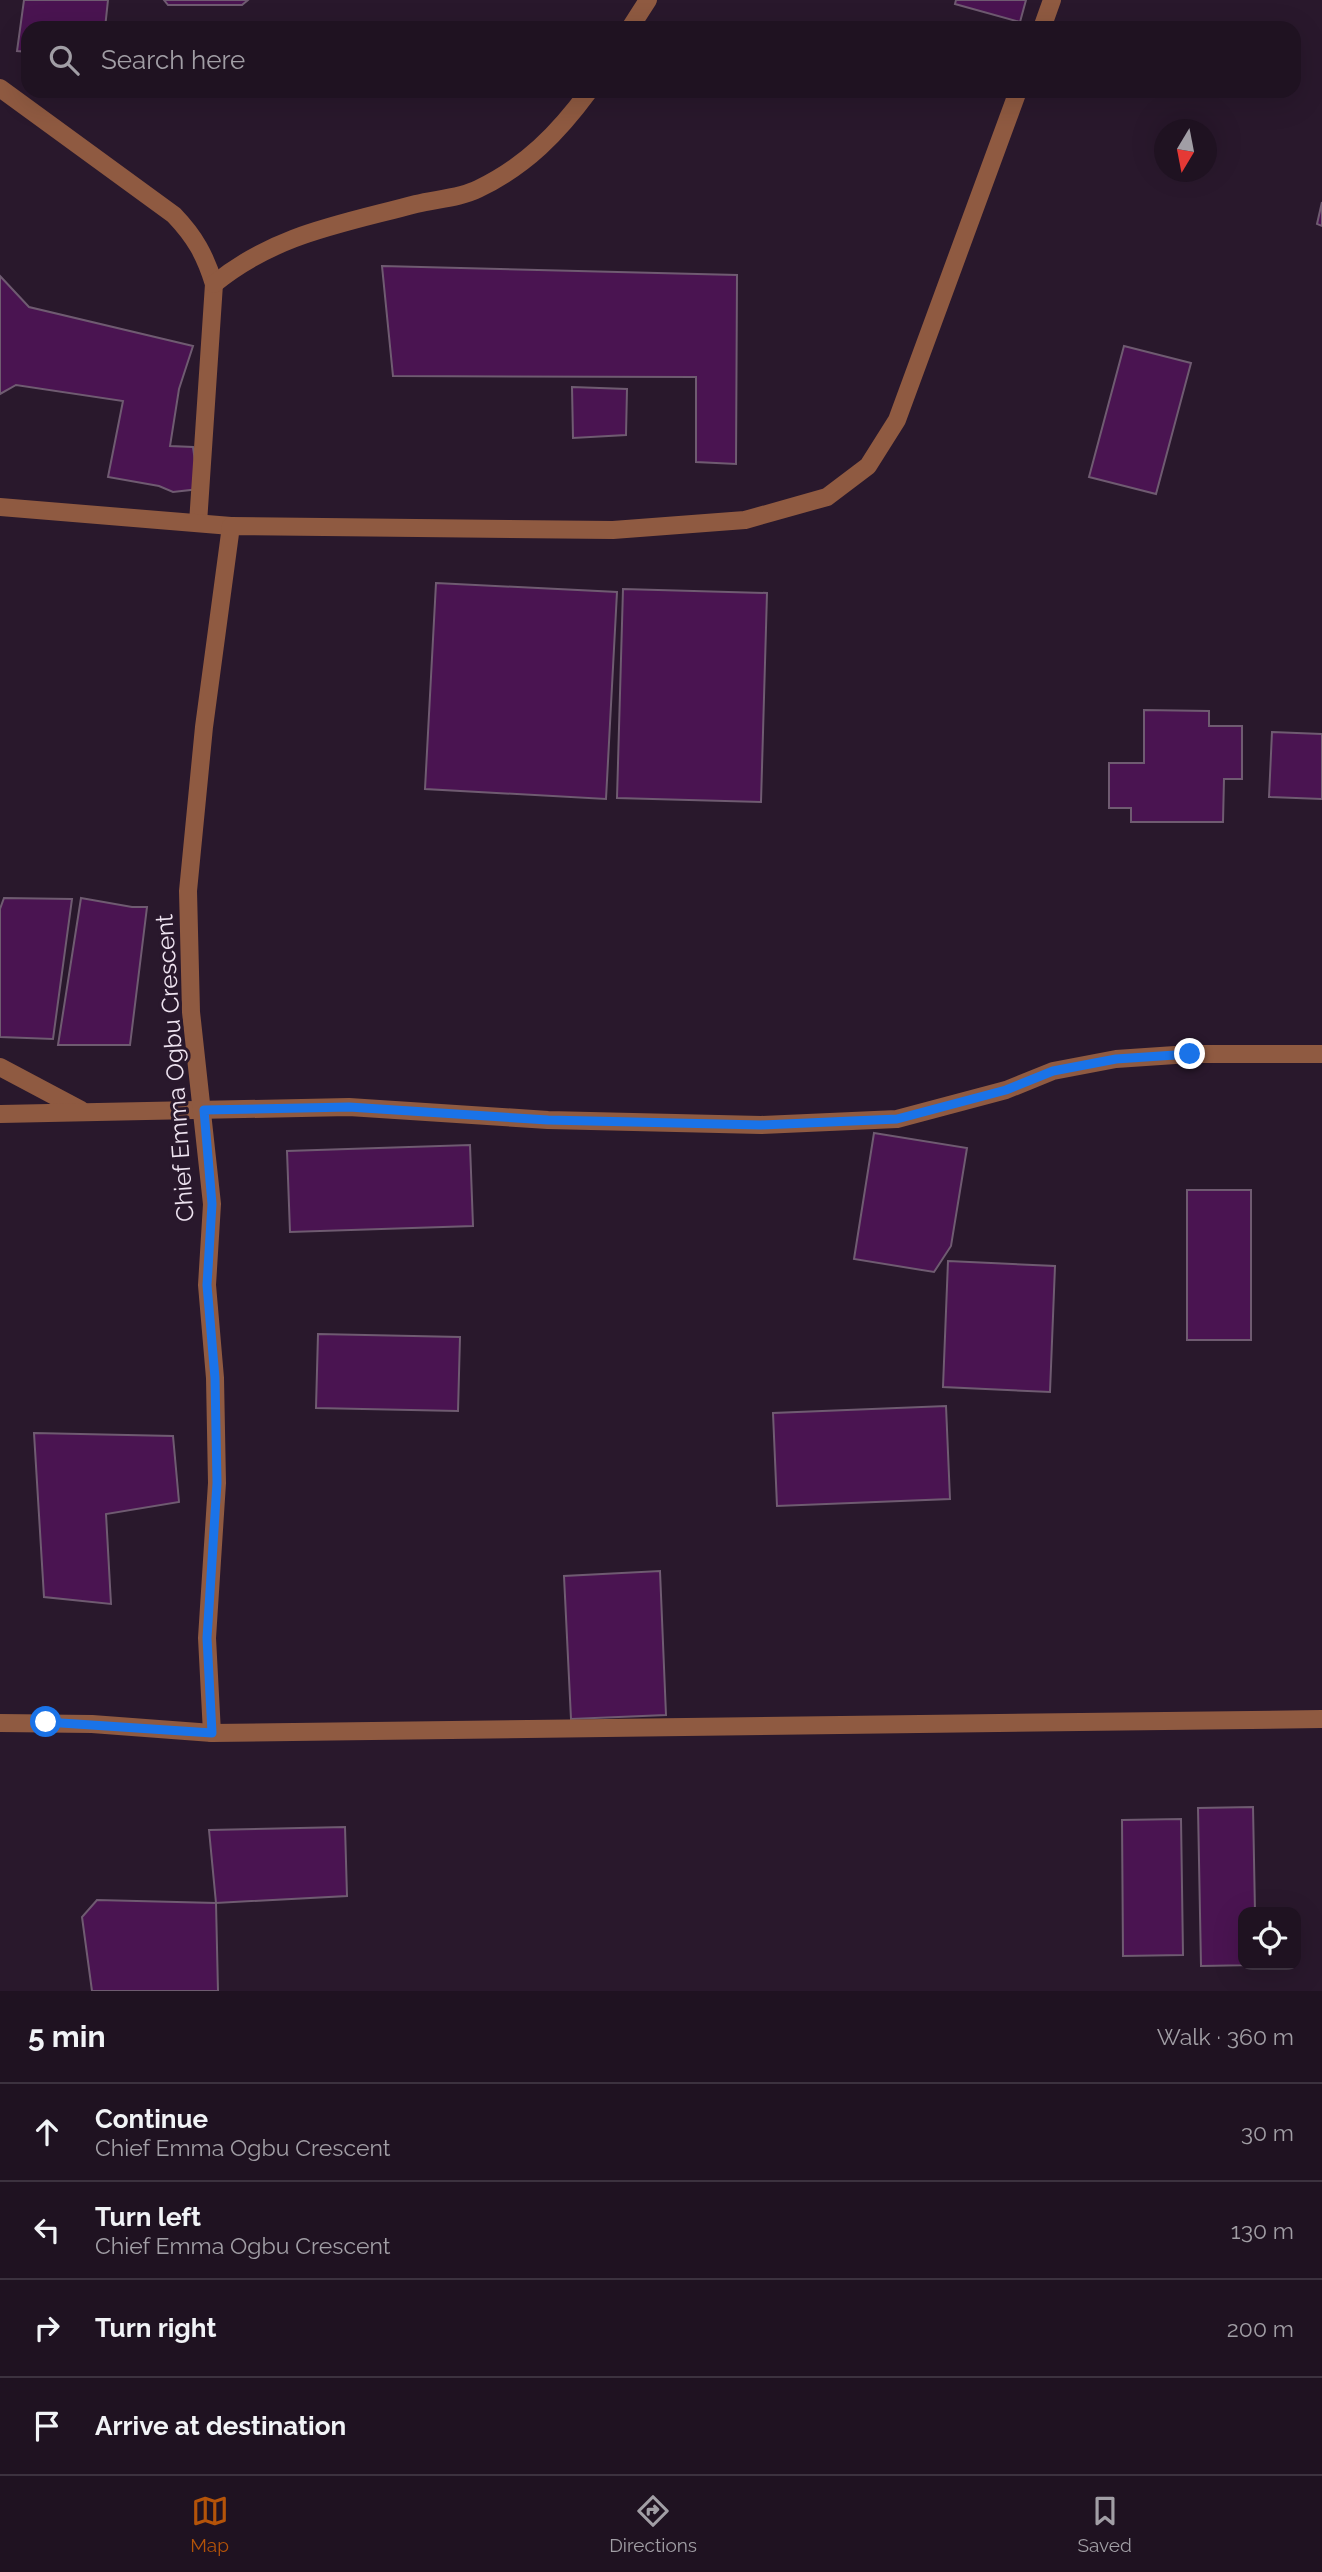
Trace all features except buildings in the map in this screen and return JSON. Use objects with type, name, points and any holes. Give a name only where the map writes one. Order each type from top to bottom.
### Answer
[{"type":"street","points":[[634,21],[648,0]]},
{"type":"street","points":[[1044,21],[1052,0]]},
{"type":"street","points":[[0,88],[174,215],[195,237],[214,284],[198,523]]},
{"type":"street","points":[[214,284],[243,261],[291,238],[476,190],[522,164],[559,131],[584,98]]},
{"type":"street","points":[[0,507],[231,526],[613,530],[745,520],[828,497],[868,466],[897,420],[1015,98]]},
{"type":"street","name":"Chief Emma Ogbu Crescent","points":[[212,1733],[207,1638],[217,1483],[215,1378],[207,1285],[212,1204],[204,1110],[191,1012],[188,879],[231,526]]},
{"type":"street","points":[[0,1114],[349,1107],[548,1120],[761,1125],[897,1119],[1006,1090],[1053,1071],[1116,1059],[1190,1054],[1322,1054]]},
{"type":"street","points":[[0,1067],[84,1112]]},
{"type":"street","points":[[0,1723],[92,1724],[212,1733],[1322,1719]]},
{"type":"route","points":[[46,1722],[212,1733],[207,1638],[217,1483],[215,1378],[207,1285],[212,1204],[204,1110],[349,1107],[548,1120],[761,1125],[897,1119],[1006,1090],[1053,1071],[1116,1059],[1190,1054]]}]
